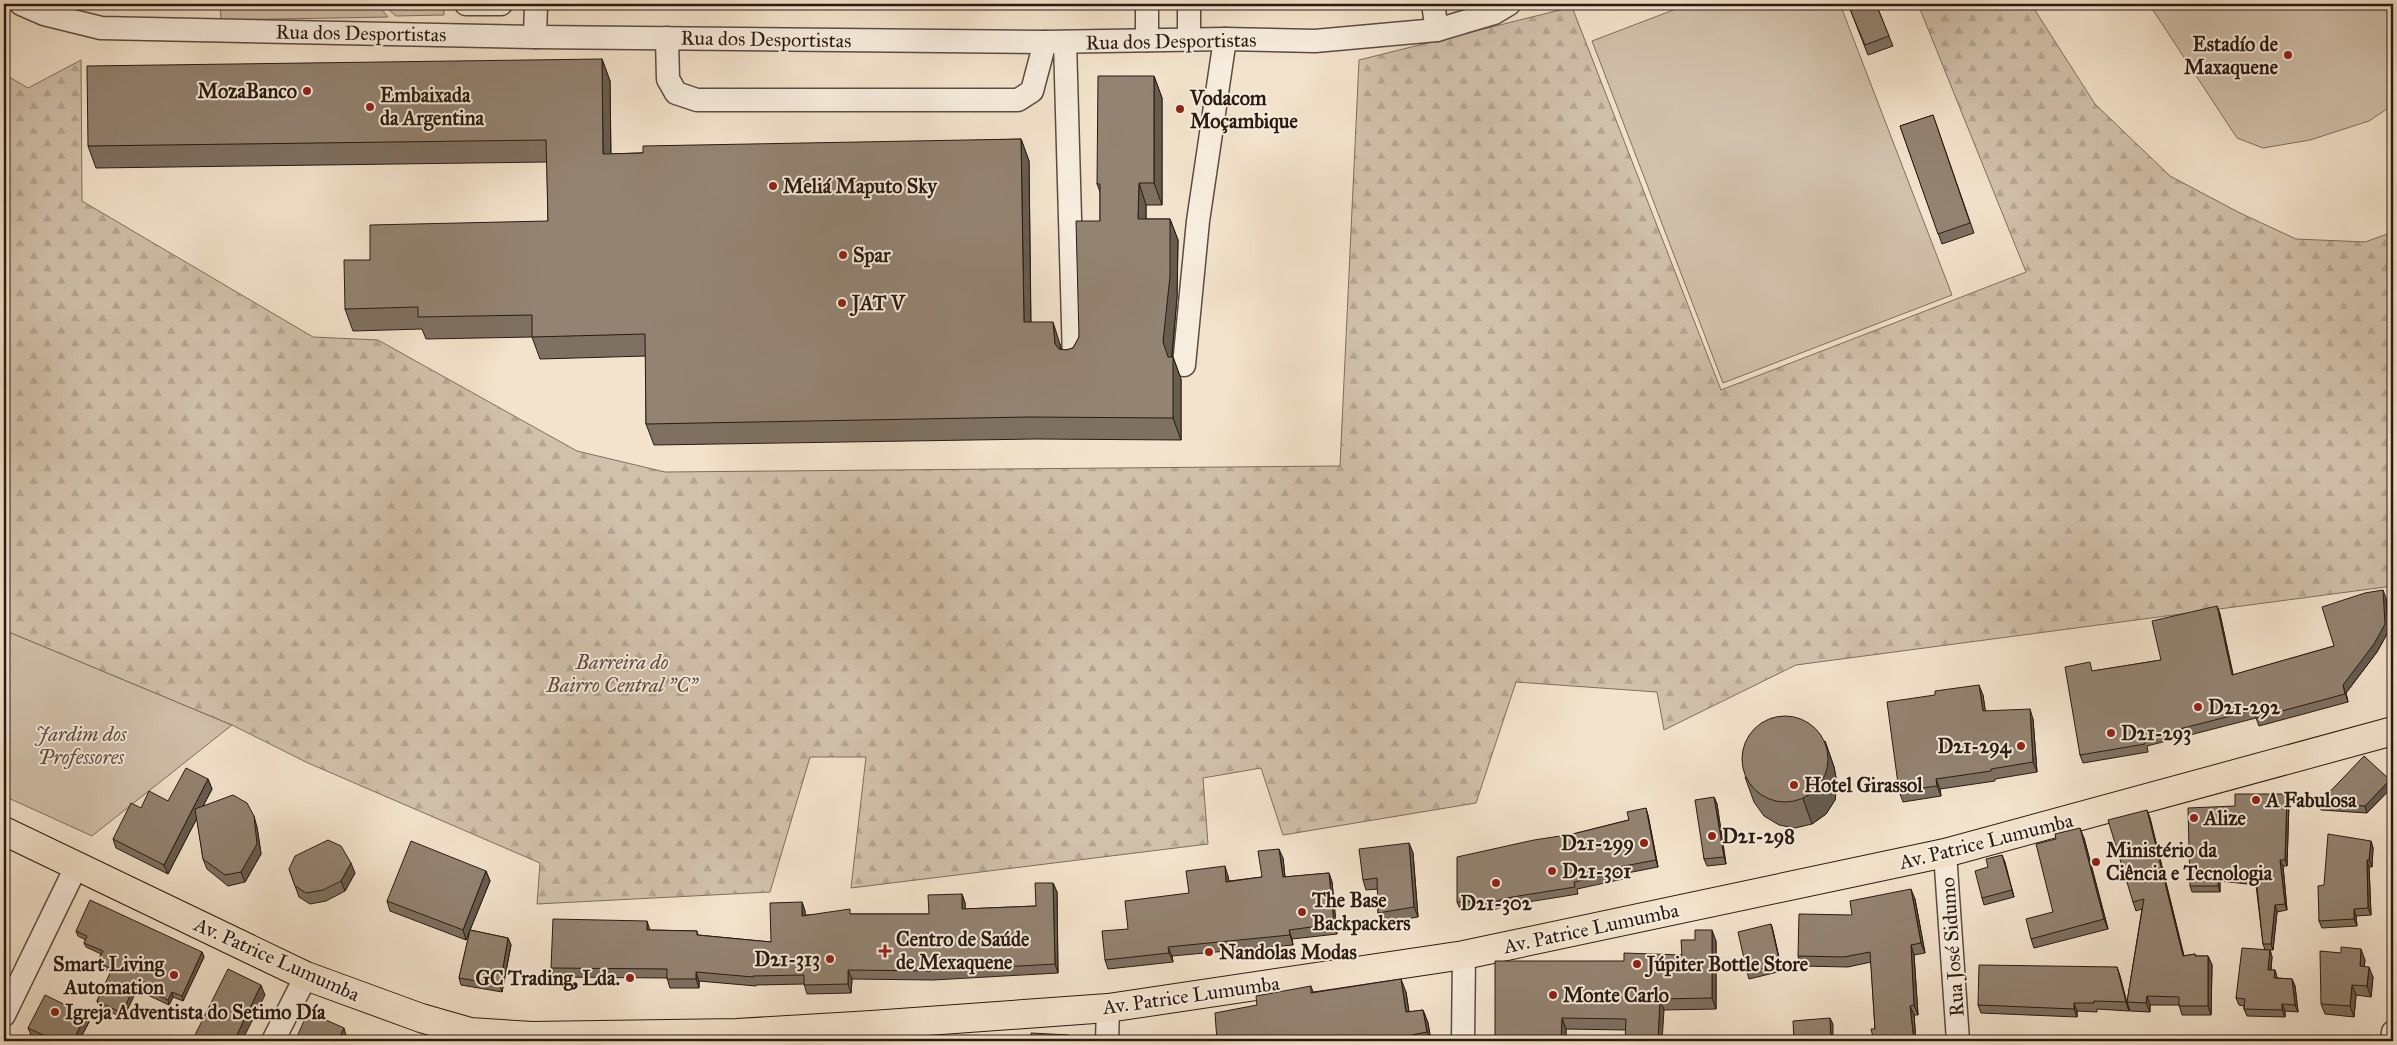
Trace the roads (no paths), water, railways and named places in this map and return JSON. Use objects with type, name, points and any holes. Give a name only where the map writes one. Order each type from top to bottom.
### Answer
[{"type":"main road","name":"Av. Patrice Lumumba","points":[[4,830],[76,867],[306,976],[470,1036],[737,1037],[873,1033],[1108,1008],[1464,954],[1945,854],[2393,731]]},
{"type":"street","name":"Rua dos Desportistas","points":[[21,4],[44,14],[101,28],[536,37],[1055,42],[1147,40],[1315,41],[1437,30],[1494,13],[1509,4]]},
{"type":"street","points":[[466,4],[501,4]]},
{"type":"street","points":[[536,4],[536,37]]},
{"type":"street","points":[[1147,4],[1147,40]]},
{"type":"street","points":[[1189,4],[1189,40]]},
{"type":"street","points":[[1433,4],[1437,30]]},
{"type":"street","points":[[667,38],[668,79],[676,93],[697,100],[1018,100],[1032,91],[1055,42]]},
{"type":"street","points":[[1184,365],[1198,221],[1225,40]]},
{"type":"street","points":[[1055,42],[1074,359]]},
{"type":"street","name":"Rua José Sidumo","points":[[1945,854],[1958,1041]]},
{"type":"street","points":[[4,1015],[76,867]]},
{"type":"street","points":[[1463,1041],[1464,954]]},
{"type":"street","points":[[273,1041],[306,976]]},
{"type":"street","points":[[1108,1008],[1108,1041]]},
{"type":"street","points":[[2392,1041],[2393,1032]]},
{"type":"place","name":"Estadío de Maxaquene","points":[[2288,55]]},
{"type":"place","name":"MozaBanco","points":[[307,91]]},
{"type":"place","name":"Embaixada da Argentina","points":[[370,107]]},
{"type":"place","name":"Vodacom Moçambique","points":[[1180,109]]},
{"type":"place","name":"Meliá Maputo Sky","points":[[773,186]]},
{"type":"place","name":"Spar","points":[[843,255]]},
{"type":"place","name":"JAT V","points":[[842,303]]},
{"type":"place","name":"D21-292","points":[[2198,707]]},
{"type":"place","name":"D21-293","points":[[2111,733]]},
{"type":"place","name":"D21-294","points":[[2021,746]]},
{"type":"place","name":"Hotel Girassol","points":[[1794,785]]},
{"type":"place","name":"A Fabulosa","points":[[2256,800]]},
{"type":"place","name":"Alize","points":[[2194,818]]},
{"type":"place","name":"D21-298","points":[[1712,836]]},
{"type":"place","name":"D21-299","points":[[1644,843]]},
{"type":"place","name":"Ministério da Ciência e Tecnologia","points":[[2096,862]]},
{"type":"place","name":"D21-301","points":[[1552,871]]},
{"type":"place","name":"D21-302","points":[[1496,883]]},
{"type":"place","name":"The Base Backpackers","points":[[1302,912]]},
{"type":"place","name":"Centro de Saúde de Mexaquene","points":[[885,951]]},
{"type":"place","name":"Nandolas Modas","points":[[1209,952]]},
{"type":"place","name":"D21-313","points":[[830,959]]},
{"type":"place","name":"Júpiter Bottle Store","points":[[1637,964]]},
{"type":"place","name":"Smart Living Automation","points":[[174,975]]},
{"type":"place","name":"GC Trading, Lda.","points":[[630,978]]},
{"type":"place","name":"Monte Carlo","points":[[1553,995]]},
{"type":"place","name":"Igreja Adventista do Setimo Día","points":[[55,1012]]},
{"type":"park label","name":"Barreira do Bairro Central \"C\"","points":[[622,674]]},
{"type":"park label","name":"Jardim dos Professores","points":[[81,746]]}]
